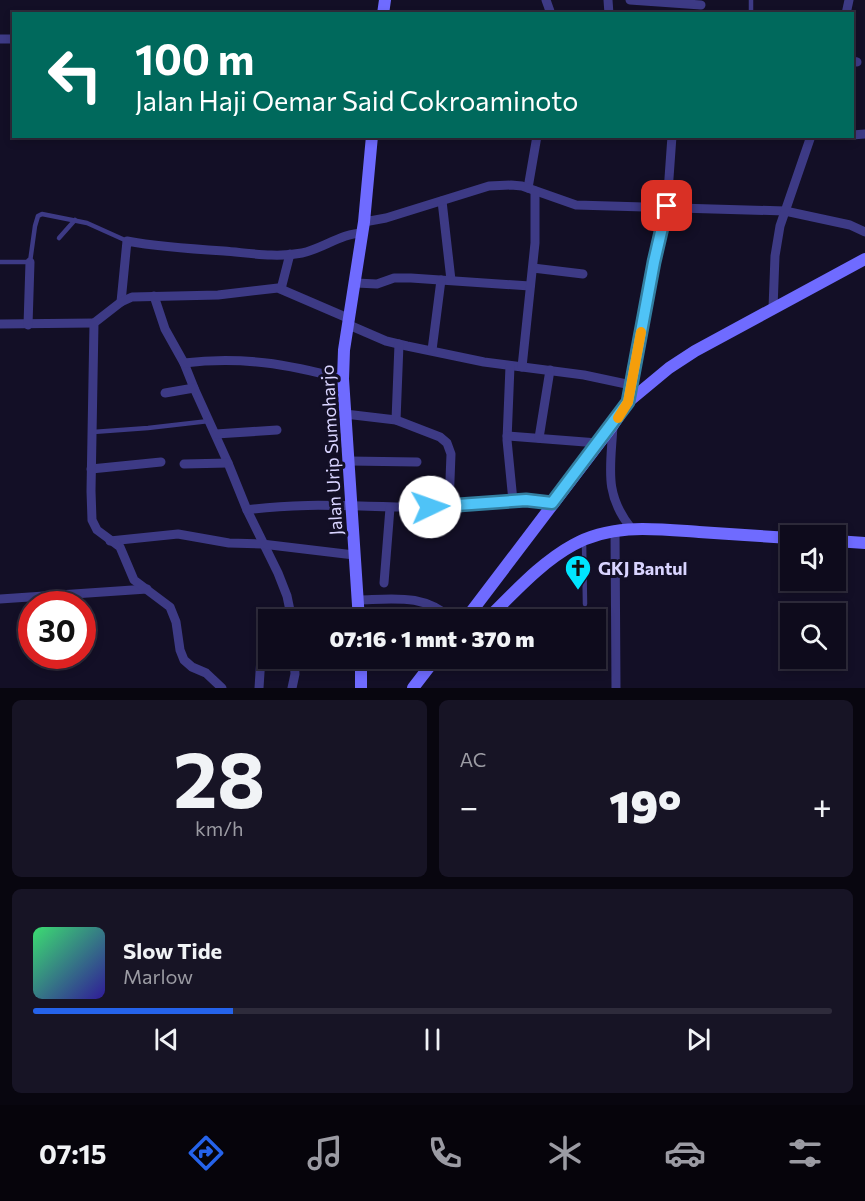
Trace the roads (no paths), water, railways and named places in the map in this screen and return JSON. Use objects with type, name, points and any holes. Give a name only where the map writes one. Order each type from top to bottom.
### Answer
[{"type":"main road","name":"Jalan Urip Sumoharjo","points":[[358,609],[343,379],[363,227],[372,138]]},
{"type":"main road","points":[[473,609],[628,402],[647,385],[678,362],[865,259]]},
{"type":"main road","points":[[498,609],[562,551],[584,539],[615,530],[631,528],[780,537]]},
{"type":"main road","points":[[846,542],[865,543]]},
{"type":"main road","points":[[361,669],[362,688]]},
{"type":"main road","points":[[417,685],[428,669]]},
{"type":"main road","points":[[417,685],[433,669]]},
{"type":"street","points":[[630,0],[701,6]]},
{"type":"street","points":[[522,367],[533,268],[532,190],[537,138]]},
{"type":"street","points":[[628,402],[667,206],[672,138]]},
{"type":"street","points":[[773,308],[775,256],[785,211],[810,138]]},
{"type":"street","points":[[122,302],[127,241],[157,246],[290,255],[315,250],[386,218],[489,186],[511,185],[576,205],[785,211],[850,225],[865,232]]},
{"type":"street","points":[[442,201],[451,280]]},
{"type":"street","points":[[281,289],[290,255]]},
{"type":"street","points":[[28,325],[30,262]]},
{"type":"street","points":[[533,268],[583,274]]},
{"type":"street","points":[[356,283],[377,284],[394,278],[411,278],[530,286]]},
{"type":"street","points":[[432,350],[441,280]]},
{"type":"street","points":[[0,324],[94,322],[132,297],[219,295],[281,289],[386,341],[510,366],[550,370],[631,385]]},
{"type":"street","points":[[154,296],[160,318],[184,363],[216,434],[246,510],[283,585],[289,609]]},
{"type":"street","points":[[94,322],[92,520],[97,530],[120,547],[134,580],[167,604],[172,611],[184,660],[192,667],[206,673],[222,688]]},
{"type":"street","points":[[396,420],[399,344]]},
{"type":"street","points":[[184,363],[216,359],[263,361],[304,368],[343,379]]},
{"type":"street","points":[[510,366],[507,436],[513,501]]},
{"type":"street","points":[[539,438],[550,370]]},
{"type":"street","points":[[165,393],[194,388]]},
{"type":"street","points":[[345,414],[396,420],[440,437],[447,443],[451,454],[449,506]]},
{"type":"street","points":[[613,425],[610,486],[613,500],[631,528]]},
{"type":"street","points":[[216,434],[277,430]]},
{"type":"street","points":[[507,436],[598,444]]},
{"type":"street","points":[[349,461],[417,462]]},
{"type":"street","points":[[91,469],[161,462]]},
{"type":"street","points":[[184,464],[228,463]]},
{"type":"street","points":[[246,510],[292,505],[351,505],[390,508],[534,500],[552,503]]},
{"type":"street","points":[[384,583],[390,508]]},
{"type":"street","points":[[615,530],[616,688]]},
{"type":"street","points":[[110,540],[178,534],[229,543],[262,544],[354,555]]},
{"type":"street","points":[[0,599],[147,590]]},
{"type":"street","points":[[357,600],[419,600],[440,609]]},
{"type":"street","points":[[259,688],[260,669]]},
{"type":"street","points":[[292,688],[295,669]]},
{"type":"lane","points":[[0,262],[30,262],[38,216],[47,214],[75,220],[127,241]]},
{"type":"lane","points":[[59,238],[75,220]]},
{"type":"lane","points":[[92,432],[148,429],[209,421]]},
{"type":"lane","points":[[584,539],[585,604]]},
{"type":"place","name":"GKJ Bantul","points":[[578,591]]}]
